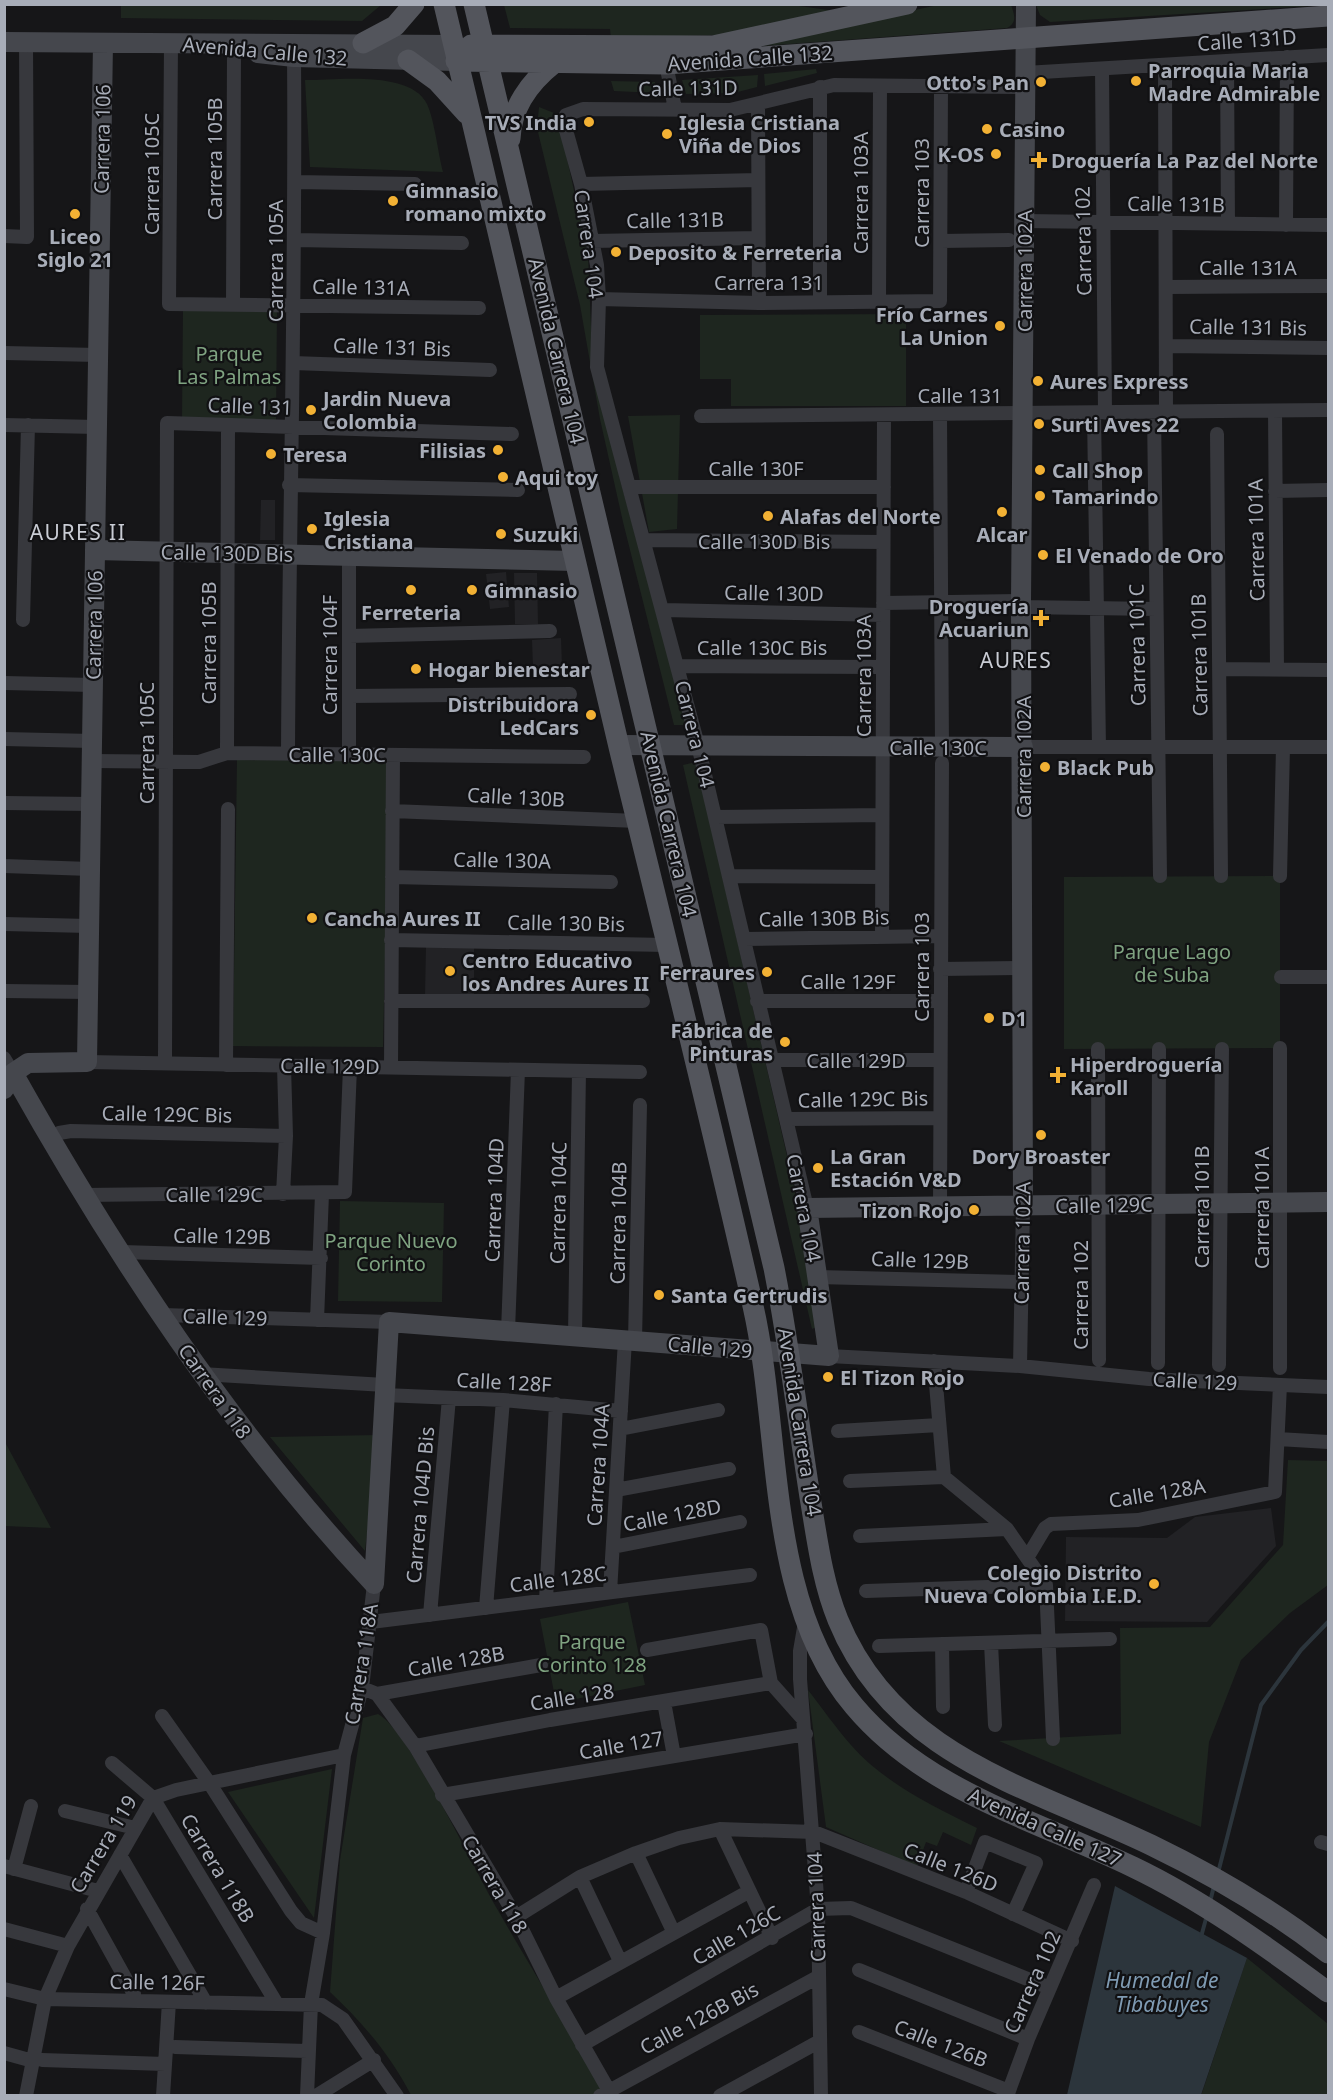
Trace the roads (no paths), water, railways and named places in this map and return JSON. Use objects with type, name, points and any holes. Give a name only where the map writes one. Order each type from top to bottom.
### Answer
[{"type":"main road","points":[[363,43],[395,26],[414,4]]},
{"type":"main road","name":"Avenida Carrera 104","points":[[444,4],[762,1352],[787,1548],[806,1620]]},
{"type":"main road","name":"Avenida Carrera 104","points":[[474,4],[774,1268],[790,1353],[822,1562],[837,1618],[850,1646]]},
{"type":"main road","name":"Avenida Calle 132","points":[[455,53],[713,46],[907,4]]},
{"type":"main road","name":"Avenida Calle 132","points":[[486,53],[554,63],[666,64],[1329,16]]},
{"type":"main road","points":[[408,60],[437,81],[469,117]]},
{"type":"main road","points":[[510,152],[510,134],[521,99],[536,79],[554,63]]},
{"type":"main road","name":"Avenida Calle 127","points":[[806,1620],[816,1649],[849,1701],[901,1754],[956,1787],[1138,1869],[1199,1905],[1329,1992]]},
{"type":"main road","name":"Avenida Calle 127","points":[[850,1646],[892,1705],[934,1741],[985,1772],[1150,1845],[1200,1870],[1299,1930],[1329,1953]]},
{"type":"street","name":"Carrera 102A","points":[[1020,1366],[1023,1206],[1021,604],[1026,4]]},
{"type":"street","name":"Avenida Calle 132","points":[[4,42],[363,43],[455,53]]},
{"type":"street","points":[[4,236],[27,237],[26,42]]},
{"type":"street","name":"Carrera 106","points":[[87,1062],[104,43]]},
{"type":"street","name":"Avenida Calle 132","points":[[171,44],[294,57],[408,60],[455,53]]},
{"type":"street","name":"Carrera 105C","points":[[169,304],[171,44]]},
{"type":"street","name":"Carrera 105B","points":[[233,304],[234,51]]},
{"type":"street","name":"Calle 131D","points":[[566,115],[583,109],[730,110],[820,87],[941,86],[1025,80],[1101,69],[1329,55]]},
{"type":"street","name":"Carrera 105A","points":[[288,754],[289,485],[295,240],[294,57]]},
{"type":"street","points":[[1286,225],[1287,57]]},
{"type":"street","points":[[1227,61],[1228,224]]},
{"type":"street","points":[[666,64],[675,109]]},
{"type":"street","name":"Carrera 101C","points":[[1160,876],[1156,609],[1160,412],[1168,346],[1166,65]]},
{"type":"street","name":"Carrera 102","points":[[1099,747],[1097,608],[1102,222],[1101,69]]},
{"type":"street","name":"Carrera 103A","points":[[879,301],[880,86]]},
{"type":"street","name":"Carrera 103","points":[[940,301],[941,86]]},
{"type":"street","points":[[820,87],[820,301]]},
{"type":"street","points":[[758,104],[759,303]]},
{"type":"street","name":"Carrera 104","points":[[566,115],[564,123],[581,184],[592,240],[599,299],[597,367],[664,610],[744,939],[756,1000],[787,1119],[807,1208],[829,1356]]},
{"type":"street","points":[[581,184],[758,180]]},
{"type":"street","points":[[295,182],[415,184]]},
{"type":"street","name":"Calle 131B","points":[[1024,221],[1329,225]]},
{"type":"street","name":"Calle 131B","points":[[592,240],[758,238]]},
{"type":"street","points":[[295,240],[462,243]]},
{"type":"street","points":[[941,241],[1009,240]]},
{"type":"street","name":"Calle 131A","points":[[1168,287],[1329,286]]},
{"type":"street","name":"Carrera 131","points":[[599,299],[759,303],[940,301]]},
{"type":"street","name":"Calle 131A","points":[[169,304],[479,308]]},
{"type":"street","name":"Calle 131 Bis","points":[[1168,346],[1329,348]]},
{"type":"street","points":[[4,353],[98,355]]},
{"type":"street","name":"Calle 131 Bis","points":[[293,363],[490,369]]},
{"type":"street","name":"Calle 131","points":[[701,416],[1329,410]]},
{"type":"street","name":"Carrera 101A","points":[[1275,411],[1277,669]]},
{"type":"street","name":"Carrera 103","points":[[940,414],[942,602],[940,1207]]},
{"type":"street","name":"Carrera 103A","points":[[882,937],[884,415]]},
{"type":"street","name":"Carrera 105C","points":[[165,1064],[164,762],[167,423]]},
{"type":"street","name":"Calle 131","points":[[167,423],[512,434]]},
{"type":"street","points":[[4,425],[97,427]]},
{"type":"street","points":[[23,620],[28,425]]},
{"type":"street","name":"Carrera 105B","points":[[227,753],[228,425]]},
{"type":"street","name":"Carrera 101B","points":[[1217,434],[1221,876]]},
{"type":"street","points":[[289,485],[518,490]]},
{"type":"street","name":"Calle 130F","points":[[629,487],[884,487]]},
{"type":"street","points":[[1275,491],[1329,490]]},
{"type":"street","name":"Calle 130D Bis","points":[[644,540],[883,542]]},
{"type":"street","name":"Calle 130D Bis","points":[[95,550],[575,561]]},
{"type":"street","name":"Carrera 104F","points":[[349,556],[349,754]]},
{"type":"street","name":"Calle 130D","points":[[664,610],[883,609],[942,602],[1156,609]]},
{"type":"street","points":[[349,636],[550,631]]},
{"type":"street","name":"Calle 130C Bis","points":[[678,666],[883,667]]},
{"type":"street","points":[[1219,669],[1329,670]]},
{"type":"street","points":[[4,683],[93,685]]},
{"type":"street","points":[[349,696],[570,694]]},
{"type":"street","points":[[4,739],[92,741]]},
{"type":"street","name":"Calle 130C","points":[[619,745],[882,747],[942,755],[1023,747],[1329,747]]},
{"type":"street","points":[[1280,876],[1283,747]]},
{"type":"street","name":"Calle 130C","points":[[92,761],[199,762],[227,753],[584,756]]},
{"type":"street","points":[[391,1067],[393,755]]},
{"type":"street","points":[[4,803],[91,804]]},
{"type":"street","points":[[226,1065],[228,809]]},
{"type":"street","name":"Calle 130B","points":[[393,811],[637,821]]},
{"type":"street","points":[[715,817],[882,815]]},
{"type":"street","points":[[4,866],[90,869]]},
{"type":"street","points":[[729,876],[882,877]]},
{"type":"street","name":"Calle 130A","points":[[392,877],[611,882]]},
{"type":"street","points":[[4,924],[89,926]]},
{"type":"street","name":"Calle 130B Bis","points":[[744,939],[940,936]]},
{"type":"street","name":"Calle 130 Bis","points":[[392,940],[667,945]]},
{"type":"street","points":[[940,969],[1023,969]]},
{"type":"street","points":[[1281,977],[1329,977]]},
{"type":"street","points":[[4,992],[89,992]]},
{"type":"street","points":[[391,1001],[643,1000]]},
{"type":"street","name":"Calle 129F","points":[[756,1000],[940,1001]]},
{"type":"street","name":"Carrera 101A","points":[[1280,1048],[1280,1368]]},
{"type":"street","name":"Carrera 102","points":[[1098,1049],[1100,1360]]},
{"type":"street","points":[[1158,1363],[1159,1049]]},
{"type":"street","name":"Carrera 101B","points":[[1220,1365],[1222,1049]]},
{"type":"street","name":"Calle 129D","points":[[772,1060],[940,1060]]},
{"type":"street","name":"Calle 129D","points":[[10,1072],[28,1063],[87,1062],[640,1072]]},
{"type":"street","points":[[283,1194],[286,1136],[284,1065]]},
{"type":"street","name":"Calle 129C","points":[[84,1195],[345,1192],[350,1067]]},
{"type":"street","name":"Carrera 104D","points":[[508,1331],[518,1070]]},
{"type":"street","name":"Carrera 104C","points":[[575,1336],[579,1071]]},
{"type":"street","name":"Carrera 118","points":[[10,1072],[84,1195],[201,1374],[280,1478],[374,1584]]},
{"type":"street","name":"Carrera 104B","points":[[630,1341],[640,1105]]},
{"type":"street","name":"Calle 129C Bis","points":[[787,1119],[939,1118]]},
{"type":"street","name":"Calle 129C Bis","points":[[50,1139],[59,1133],[71,1131],[286,1136]]},
{"type":"street","points":[[317,1320],[322,1194]]},
{"type":"street","name":"Calle 129C","points":[[807,1208],[1329,1202]]},
{"type":"street","name":"Calle 129B","points":[[122,1252],[321,1258]]},
{"type":"street","name":"Calle 129B","points":[[817,1277],[1022,1282]]},
{"type":"street","name":"Calle 129","points":[[163,1315],[388,1322],[762,1352],[1020,1366],[1149,1379],[1329,1387]]},
{"type":"street","name":"Carrera 118A","points":[[307,2096],[310,2004],[323,1933],[344,1755],[362,1688],[371,1622],[388,1322]]},
{"type":"street","name":"Carrera 104A","points":[[610,1592],[621,1411],[630,1341]]},
{"type":"street","points":[[934,1361],[944,1477]]},
{"type":"street","name":"Calle 128F","points":[[201,1374],[449,1398],[556,1404],[621,1411]]},
{"type":"street","points":[[1280,1385],[1278,1439],[1329,1442]]},
{"type":"street","name":"Carrera 104D Bis","points":[[430,1615],[449,1398]]},
{"type":"street","points":[[486,1608],[502,1400]]},
{"type":"street","points":[[546,1600],[556,1404]]},
{"type":"street","points":[[620,1430],[718,1410]]},
{"type":"street","points":[[838,1431],[939,1425]]},
{"type":"street","name":"Calle 128A","points":[[1027,1558],[1045,1528],[1051,1524],[1138,1520],[1275,1492],[1278,1439]]},
{"type":"street","points":[[616,1490],[729,1469]]},
{"type":"street","points":[[850,1481],[944,1477],[1007,1529],[1046,1585],[1053,1739]]},
{"type":"street","name":"Calle 128D","points":[[613,1546],[740,1522]]},
{"type":"street","points":[[860,1536],[1007,1529]]},
{"type":"street","name":"Calle 128C","points":[[371,1622],[750,1575]]},
{"type":"street","points":[[866,1591],[1046,1585]]},
{"type":"street","name":"Carrera 104","points":[[806,1620],[800,1651],[803,1719],[819,1909],[821,2096]]},
{"type":"street","points":[[647,1650],[761,1630],[771,1683],[803,1719]]},
{"type":"street","points":[[879,1646],[1110,1639]]},
{"type":"street","points":[[991,1642],[995,1725]]},
{"type":"street","points":[[942,1644],[943,1707]]},
{"type":"street","name":"Calle 128B","points":[[377,1694],[541,1665]]},
{"type":"street","name":"Calle 128","points":[[416,1746],[550,1720],[771,1683]]},
{"type":"street","points":[[362,1688],[377,1694]]},
{"type":"street","name":"Carrera 118","points":[[377,1694],[416,1746],[442,1795],[516,1917],[607,2093]]},
{"type":"street","points":[[664,1702],[674,1755]]},
{"type":"street","points":[[162,1716],[210,1784],[291,1911],[301,1923],[323,1933]]},
{"type":"street","name":"Calle 127","points":[[442,1795],[806,1734]]},
{"type":"street","name":"Carrera 119","points":[[26,2096],[38,2060],[45,2000],[68,1946],[87,1909],[153,1798],[176,1790],[344,1755]]},
{"type":"street","name":"Carrera 118B","points":[[112,1762],[153,1798],[277,2004]]},
{"type":"street","points":[[31,1806],[9,1868],[98,1891]]},
{"type":"street","points":[[66,1811],[135,1828]]},
{"type":"street","points":[[720,1829],[748,1892],[772,1938]]},
{"type":"street","name":"Calle 126D","points":[[516,1917],[579,1877],[636,1852],[679,1838],[720,1829],[814,1832],[966,1892],[1072,1941]]},
{"type":"street","points":[[966,1892],[985,1842],[1036,1863],[1014,1914]]},
{"type":"street","points":[[636,1852],[673,1931]]},
{"type":"street","points":[[120,1855],[206,2003]]},
{"type":"street","points":[[579,1877],[620,1961]]},
{"type":"street","name":"Carrera 102","points":[[1008,2093],[1028,2039],[1094,1886]]},
{"type":"street","points":[[556,1998],[673,1931],[748,1892]]},
{"type":"street","name":"Calle 126C","points":[[582,2045],[819,1909],[851,1908],[1050,1988]]},
{"type":"street","points":[[87,1909],[134,1994]]},
{"type":"street","points":[[4,1929],[68,1946]]},
{"type":"street","points":[[860,1970],[1028,2039]]},
{"type":"street","name":"Calle 126B Bis","points":[[607,2093],[818,1977]]},
{"type":"street","name":"Calle 126F","points":[[4,1989],[45,2000],[310,2004]]},
{"type":"street","points":[[163,2096],[169,2001]]},
{"type":"street","points":[[310,2004],[322,2005],[343,2019],[375,2060],[397,2096]]},
{"type":"street","name":"Calle 126B","points":[[859,2032],[1008,2093]]},
{"type":"street","points":[[720,2096],[820,2042]]},
{"type":"street","points":[[175,2047],[307,2051]]},
{"type":"street","points":[[4,2054],[38,2060],[165,2064]]},
{"type":"street","points":[[316,2096],[375,2060]]},
{"type":"water","name":"Humedal de Tibabuyes","points":[[1115,1886],[1247,1958],[1201,2095],[1067,2095]]},
{"type":"waterway","points":[[1218,1873],[1261,1705],[1301,1650],[1328,1622]]},
{"type":"waterway","points":[[1210,1902],[1214,1886]]},
{"type":"waterway","points":[[1201,1937],[1207,1915]]},
{"type":"place","name":"Parroquia Maria Madre Admirable","points":[[1136,81]]},
{"type":"place","name":"Otto's Pan","points":[[1041,82]]},
{"type":"place","name":"TVS India","points":[[589,122]]},
{"type":"place","name":"Casino","points":[[987,129]]},
{"type":"place","name":"Iglesia Cristiana Viña de Dios","points":[[667,134]]},
{"type":"place","name":"K-OS","points":[[996,154]]},
{"type":"place","name":"Droguería La Paz del Norte","points":[[1039,160]]},
{"type":"place","name":"Gimnasio romano mixto","points":[[393,201]]},
{"type":"place","name":"Liceo Siglo 21","points":[[75,214]]},
{"type":"place","name":"Deposito & Ferreteria","points":[[616,252]]},
{"type":"place","name":"Frío Carnes La Union","points":[[1000,326]]},
{"type":"place","name":"Aures Express","points":[[1038,381]]},
{"type":"place","name":"Jardin Nueva Colombia","points":[[311,410]]},
{"type":"place","name":"Surti Aves 22","points":[[1039,424]]},
{"type":"place","name":"Filisias","points":[[498,450]]},
{"type":"place","name":"Teresa","points":[[271,454]]},
{"type":"place","name":"Call Shop","points":[[1040,470]]},
{"type":"place","name":"Aqui toy","points":[[503,477]]},
{"type":"place","name":"Tamarindo","points":[[1040,496]]},
{"type":"place","name":"Alcar","points":[[1002,512]]},
{"type":"place","name":"Alafas del Norte","points":[[768,516]]},
{"type":"place","name":"Iglesia Cristiana","points":[[312,529]]},
{"type":"place","name":"Suzuki","points":[[501,534]]},
{"type":"place","name":"El Venado de Oro","points":[[1043,555]]},
{"type":"place","name":"Ferreteria","points":[[411,590]]},
{"type":"place","name":"Gimnasio","points":[[472,590]]},
{"type":"place","name":"Droguería Acuariun","points":[[1041,618]]},
{"type":"place","name":"Hogar bienestar","points":[[416,669]]},
{"type":"place","name":"Distribuidora LedCars","points":[[591,715]]},
{"type":"place","name":"Black Pub","points":[[1045,767]]},
{"type":"place","name":"Cancha Aures II","points":[[312,918]]},
{"type":"place","name":"Centro Educativo los Andres Aures II","points":[[450,971]]},
{"type":"place","name":"Ferraures","points":[[767,972]]},
{"type":"place","name":"D1","points":[[989,1018]]},
{"type":"place","name":"Fábrica de Pinturas","points":[[785,1042]]},
{"type":"place","name":"Hiperdroguería Karoll","points":[[1058,1075]]},
{"type":"place","name":"Dory Broaster","points":[[1041,1135]]},
{"type":"place","name":"La Gran Estación V&D","points":[[818,1168]]},
{"type":"place","name":"Tizon Rojo","points":[[974,1210]]},
{"type":"place","name":"Santa Gertrudis","points":[[659,1295]]},
{"type":"place","name":"El Tizon Rojo","points":[[828,1377]]},
{"type":"place","name":"Colegio Distrito Nueva Colombia I.E.D.","points":[[1154,1584]]},
{"type":"district","name":"AURES II","points":[[78,532]]},
{"type":"district","name":"AURES","points":[[1016,660]]},
{"type":"park label","name":"Parque Las Palmas","points":[[229,364]]},
{"type":"park label","name":"Parque Lago de Suba","points":[[1172,962]]},
{"type":"park label","name":"Parque Nuevo Corinto","points":[[391,1252]]},
{"type":"park label","name":"Parque Corinto 128","points":[[592,1652]]}]
